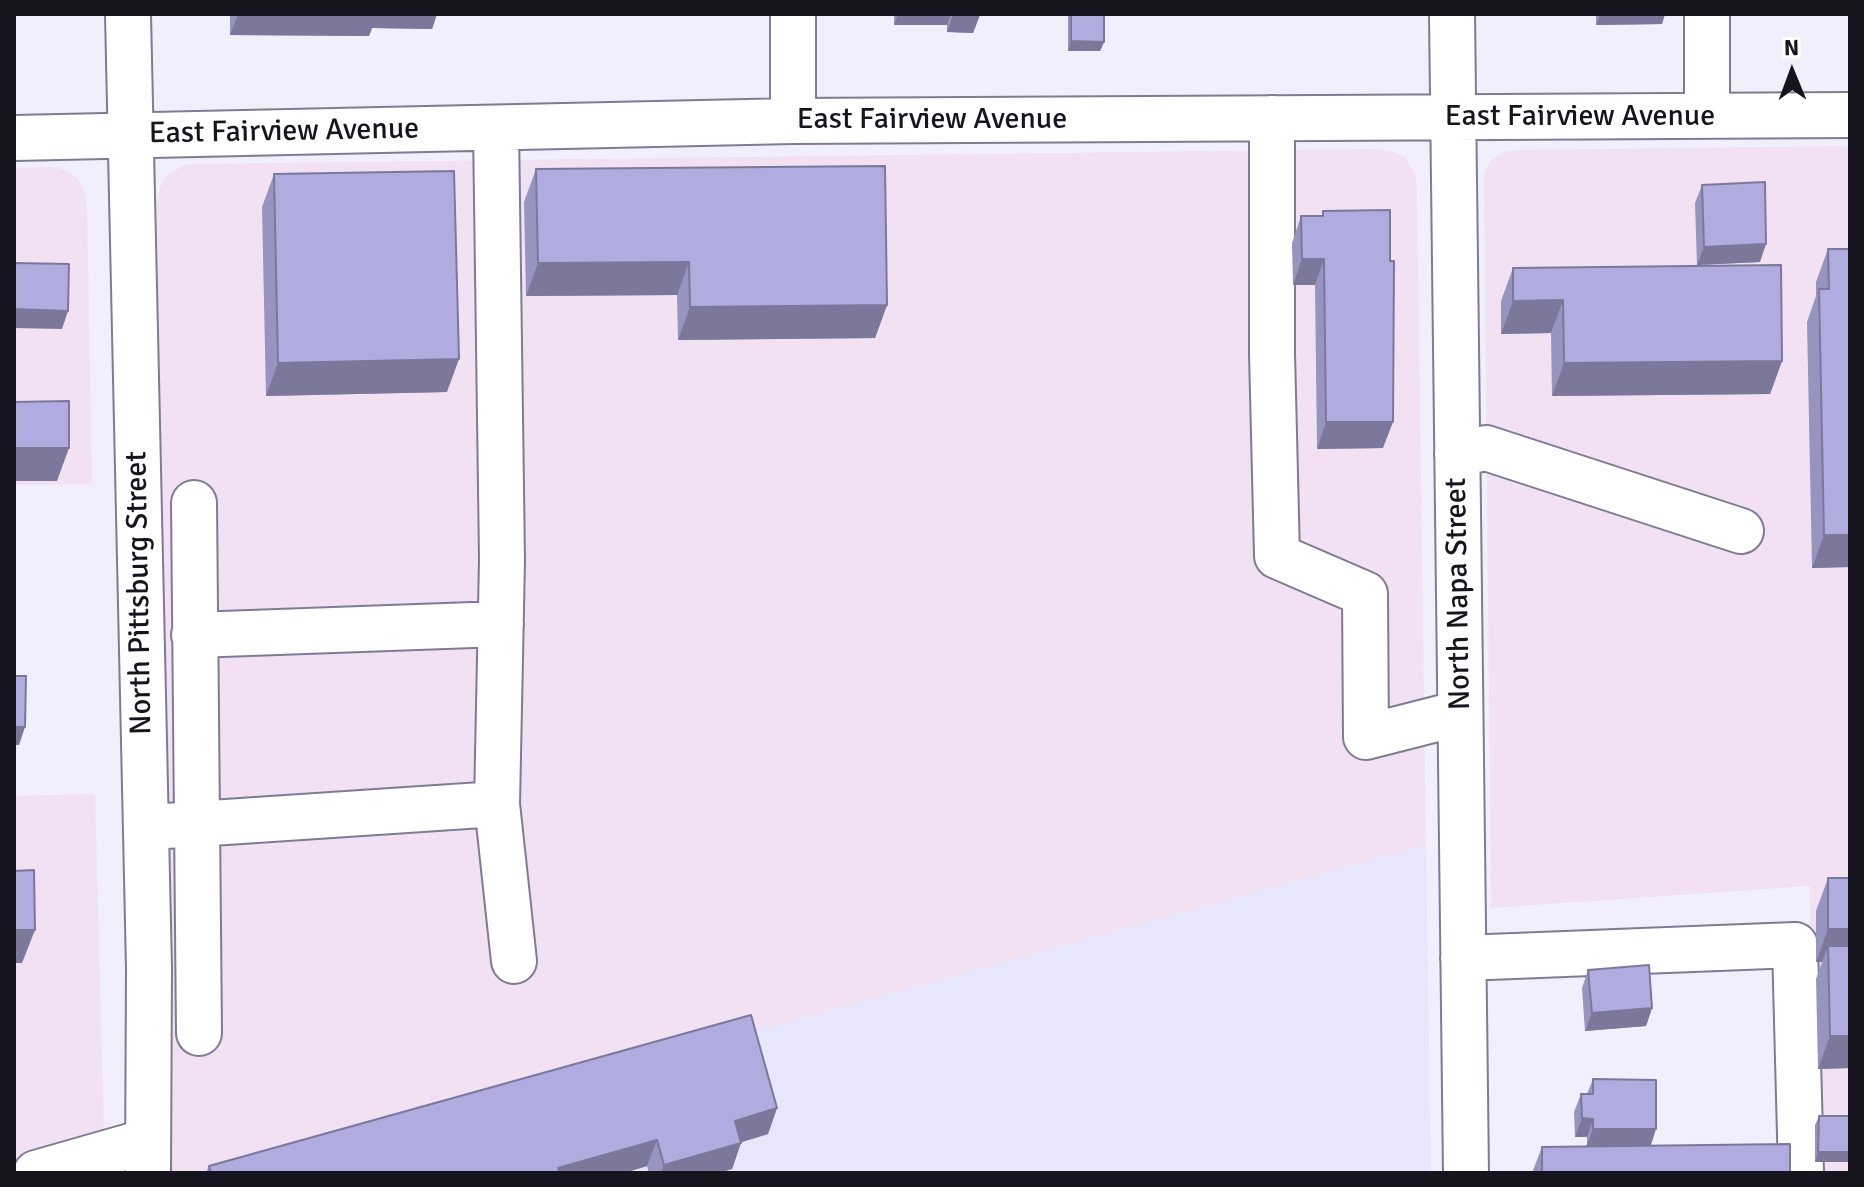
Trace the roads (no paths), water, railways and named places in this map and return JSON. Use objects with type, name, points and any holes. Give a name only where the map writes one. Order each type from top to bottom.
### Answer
[{"type":"street","name":"North Pittsburg Street","points":[[128,14],[149,968],[148,1157]]},
{"type":"street","points":[[793,14],[793,121]]},
{"type":"street","name":"North Napa Street","points":[[1452,14],[1466,1173]]},
{"type":"street","points":[[1707,14],[1707,116]]},
{"type":"street","name":"East Fairview Avenue","points":[[14,138],[793,121],[1850,115]]},
{"type":"street","points":[[1272,118],[1272,353],[1277,556],[1365,594],[1366,737],[1460,713]]},
{"type":"street","points":[[496,128],[501,624],[497,804],[514,961]]},
{"type":"street","points":[[1457,454],[1486,448],[1741,531]]},
{"type":"street","points":[[194,503],[199,1033]]},
{"type":"street","points":[[194,635],[501,624]]},
{"type":"street","points":[[146,827],[497,804]]},
{"type":"street","points":[[1463,958],[1795,945],[1801,1173]]},
{"type":"street","points":[[36,1173],[148,1157]]}]
